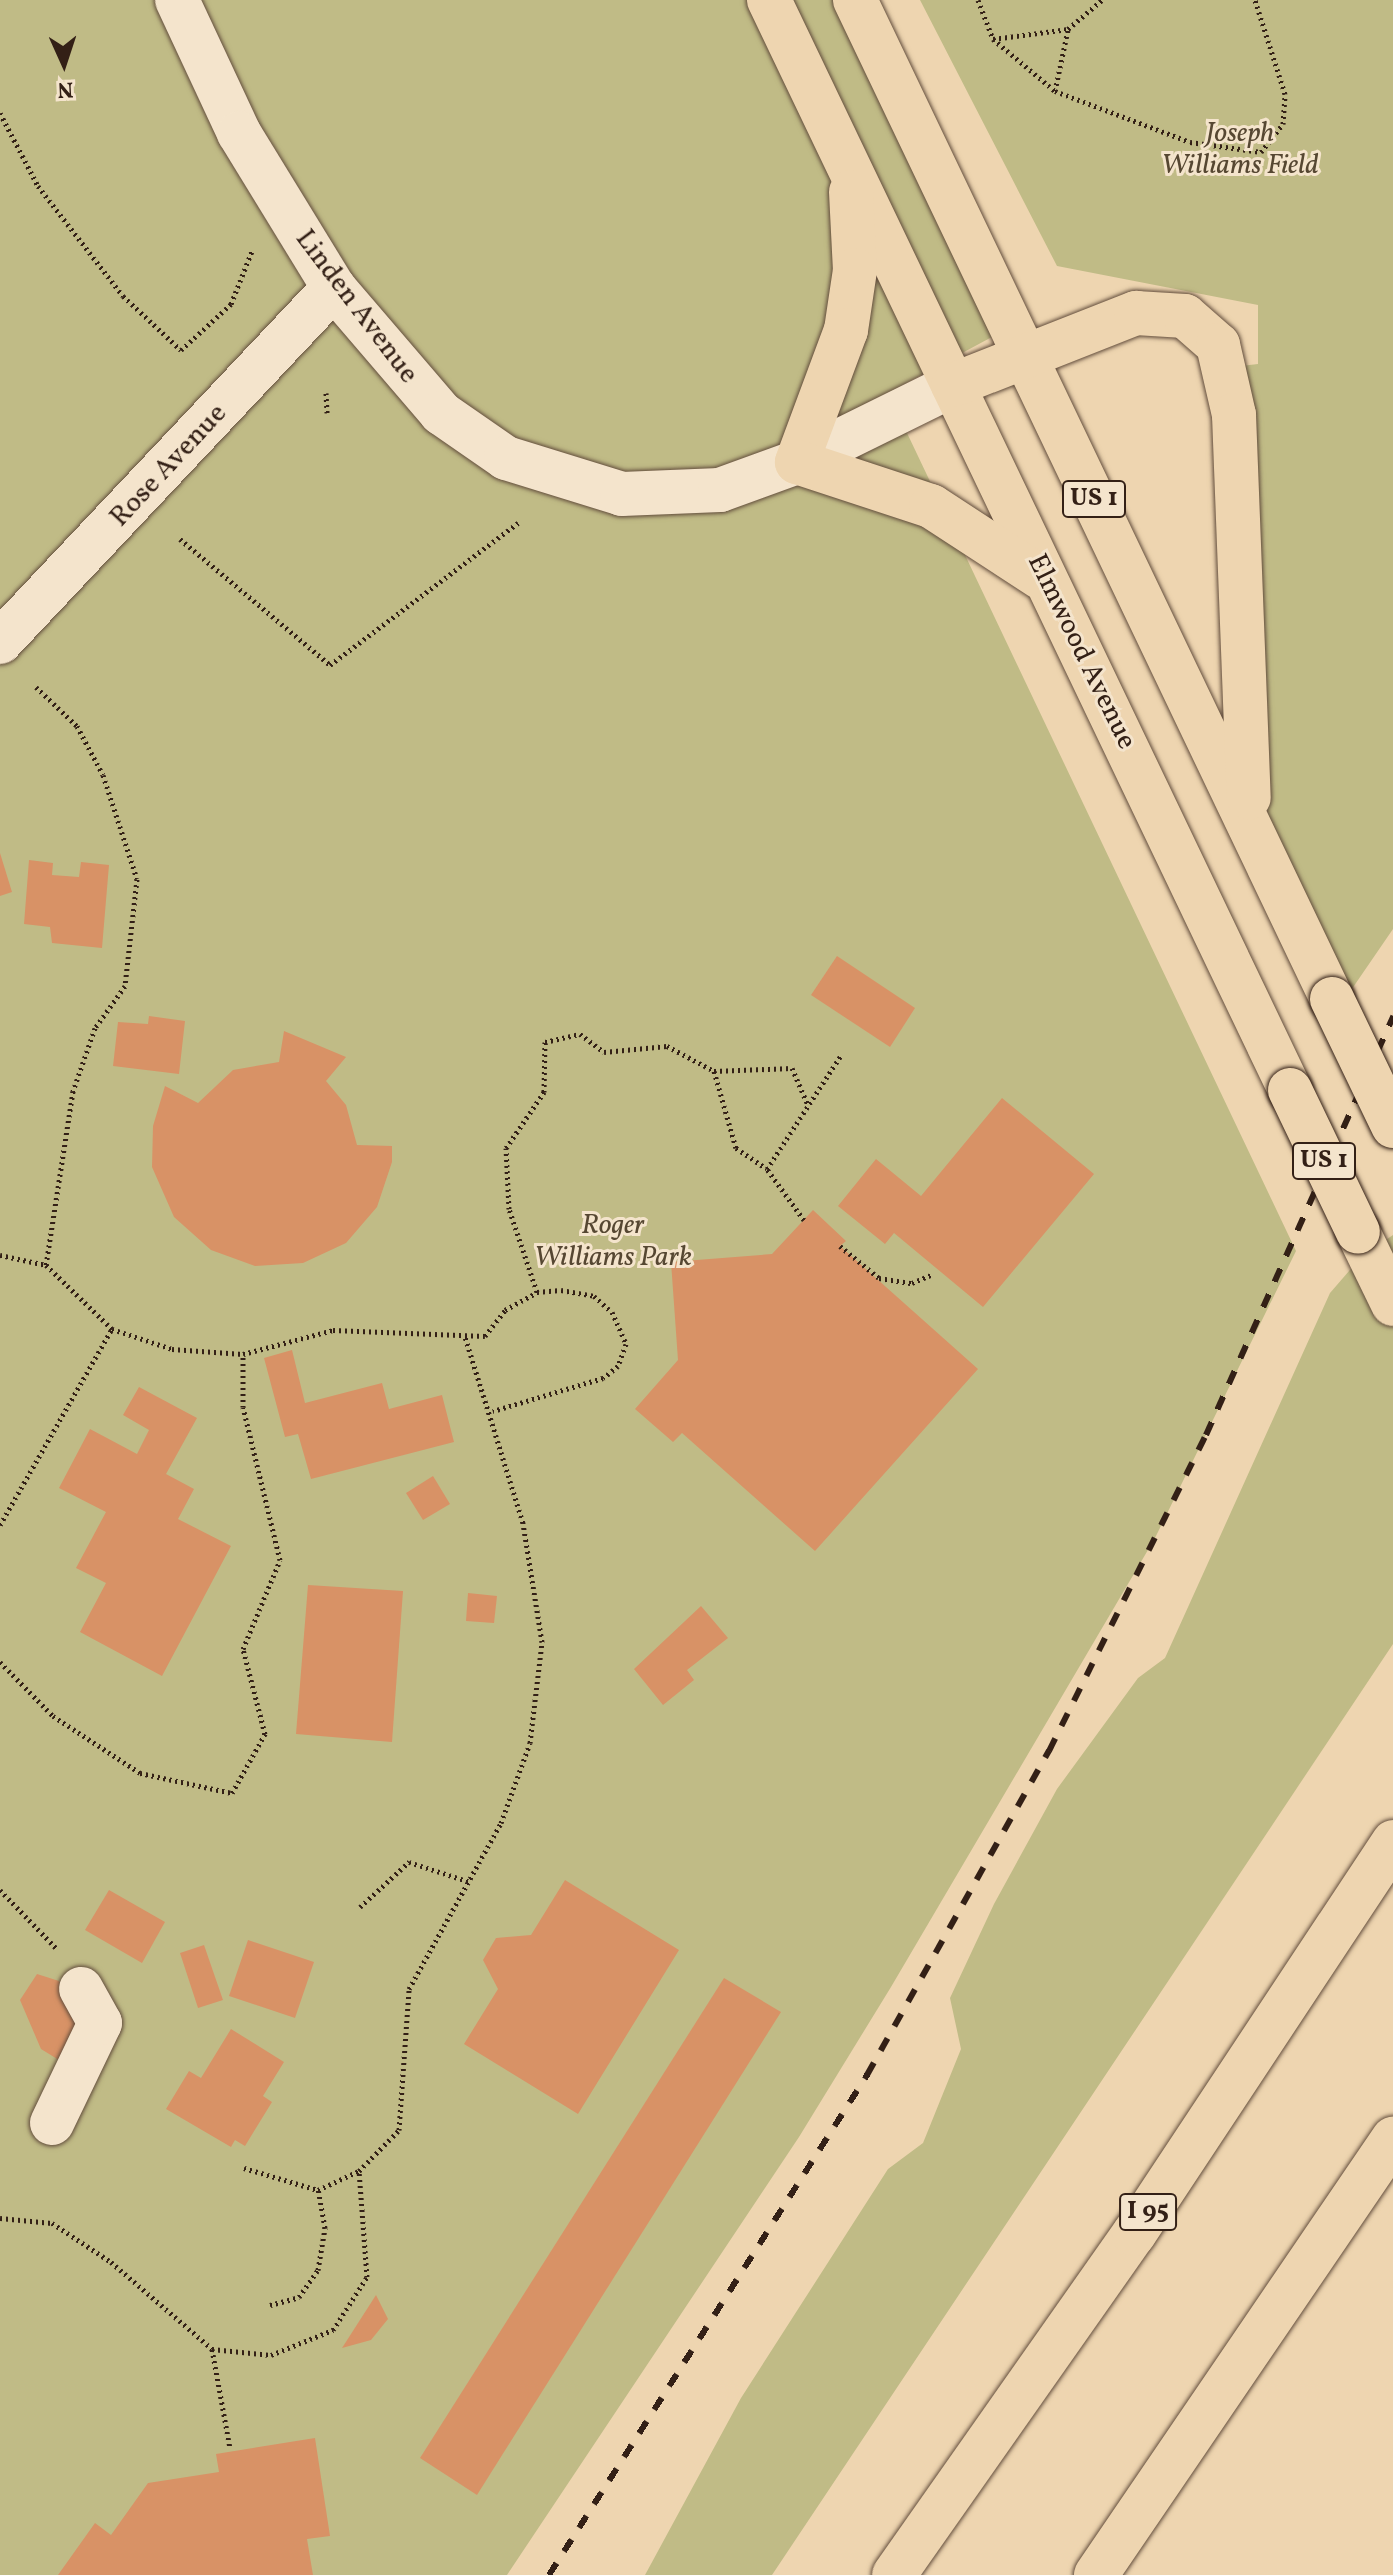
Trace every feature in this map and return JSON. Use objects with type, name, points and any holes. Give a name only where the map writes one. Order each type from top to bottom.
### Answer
[{"type":"main road","name":"Elmwood Avenue","points":[[769,0],[1393,1304]]},
{"type":"main road","name":"US 1","points":[[855,0],[1393,1126]]},
{"type":"main road","points":[[842,153],[856,240],[851,298],[834,374],[797,462],[931,506],[1048,583]]},
{"type":"main road","points":[[953,385],[1108,321],[1161,312],[1185,316],[1218,345],[1234,403],[1240,713],[1255,836]]},
{"type":"main road","name":"I 95","points":[[894,2575],[1142,2221],[1393,1842]]},
{"type":"main road","points":[[1096,2575],[1393,2139]]},
{"type":"street","name":"Linden Avenue","points":[[177,0],[239,133],[334,288],[441,413],[506,458],[545,475],[656,496],[720,490],[797,462],[953,385]]},
{"type":"street","name":"Rose Avenue","points":[[0,642],[334,288]]},
{"type":"street","points":[[52,2123],[100,2023],[81,1989]]},
{"type":"path","points":[[978,0],[993,39],[1055,91],[1190,142],[1261,152],[1283,124],[1285,94],[1255,0]]},
{"type":"path","points":[[993,39],[1068,29],[1102,0]]},
{"type":"path","points":[[1055,91],[1068,29]]},
{"type":"path","points":[[0,113],[57,210],[123,296],[181,350],[231,304],[246,255],[256,248]]},
{"type":"path","points":[[326,393],[327,413]]},
{"type":"path","points":[[180,539],[330,665],[518,523]]},
{"type":"path","points":[[36,687],[77,726],[103,775],[137,879],[125,986],[95,1028],[73,1091],[46,1265]]},
{"type":"path","points":[[537,1292],[509,1209],[506,1148],[544,1092],[545,1042],[580,1034],[604,1052],[667,1046],[714,1071],[792,1068],[808,1106]]},
{"type":"path","points":[[767,1169],[842,1054]]},
{"type":"path","points":[[714,1071],[736,1148],[767,1169],[804,1220]]},
{"type":"path","points":[[840,1246],[879,1278],[912,1283],[931,1275]]},
{"type":"path","points":[[0,1255],[46,1265],[112,1329],[172,1349],[243,1354],[333,1330],[485,1336],[505,1310],[537,1292],[594,1296],[612,1312],[626,1344],[618,1366],[603,1378],[493,1411]]},
{"type":"path","points":[[0,1525],[112,1329]]},
{"type":"path","points":[[244,2168],[318,2190],[359,2171],[399,2130],[409,1989],[470,1882],[530,1743],[542,1642],[523,1523],[493,1411],[465,1337]]},
{"type":"path","points":[[0,1662],[53,1716],[140,1773],[232,1793],[265,1734],[243,1649],[280,1560],[243,1407],[243,1354]]},
{"type":"path","points":[[360,1907],[409,1862],[470,1882]]},
{"type":"path","points":[[0,1890],[68,1961],[81,1989]]},
{"type":"path","points":[[0,2218],[52,2223],[111,2262],[212,2349],[271,2355],[333,2330],[367,2277],[359,2171]]},
{"type":"path","points":[[270,2305],[299,2297],[318,2270],[325,2228],[318,2190]]},
{"type":"path","points":[[212,2349],[230,2448]]},
{"type":"green space","name":"Roger Williams Park","points":[[0,0],[845,0],[1003,331],[888,393],[1296,1251],[1155,1538],[891,1987],[799,2137],[507,2575],[0,2575]]},
{"type":"green space","name":"Joseph Williams Field","points":[[920,0],[1393,0],[1393,929],[1345,999],[1225,783],[1215,369],[1258,364],[1258,305],[1057,266]]},
{"type":"green space","points":[[1393,1235],[1393,1644],[772,2575],[645,2575],[741,2398],[888,2169],[923,2143],[961,2049],[950,1998],[994,1904],[1057,1789],[1138,1678],[1165,1658],[1330,1293],[1362,1256]]},
{"type":"building","points":[[0,853],[12,892],[0,896]]},
{"type":"building","points":[[29,860],[53,863],[52,875],[79,877],[81,862],[109,865],[102,948],[52,943],[50,927],[24,924]]},
{"type":"building","points":[[837,956],[915,1008],[890,1047],[811,995]]},
{"type":"building","points":[[149,1016],[185,1021],[179,1074],[113,1066],[118,1022],[148,1024]]},
{"type":"building","points":[[284,1031],[346,1057],[326,1081],[346,1105],[357,1145],[392,1146],[392,1162],[377,1207],[346,1243],[303,1263],[255,1266],[211,1250],[174,1217],[152,1167],[153,1126],[165,1086],[198,1103],[233,1070],[279,1062]]},
{"type":"building","points":[[1002,1098],[1094,1174],[983,1307],[894,1233],[885,1244],[838,1206],[876,1159],[921,1196]]},
{"type":"building","points":[[813,1210],[846,1241],[840,1246],[978,1369],[815,1551],[682,1433],[673,1442],[635,1409],[678,1360],[671,1262],[772,1254]]},
{"type":"building","points":[[292,1350],[305,1403],[382,1383],[389,1409],[442,1395],[454,1442],[311,1479],[298,1434],[285,1437],[264,1358]]},
{"type":"building","points":[[139,1387],[197,1418],[166,1474],[194,1489],[178,1519],[231,1546],[162,1676],[80,1632],[106,1583],[76,1568],[106,1512],[59,1488],[90,1429],[137,1454],[149,1430],[123,1415]]},
{"type":"building","points":[[433,1476],[450,1504],[423,1520],[406,1493]]},
{"type":"building","points":[[308,1585],[403,1591],[392,1742],[296,1734]]},
{"type":"building","points":[[468,1593],[497,1596],[494,1623],[466,1621]]},
{"type":"building","points":[[701,1606],[728,1638],[687,1670],[694,1680],[663,1705],[634,1669]]},
{"type":"building","points":[[565,1880],[679,1950],[578,2114],[464,2044],[498,1989],[483,1960],[496,1938],[531,1935]]},
{"type":"building","points":[[109,1890],[165,1922],[142,1963],[85,1930]]},
{"type":"building","points":[[248,1940],[314,1962],[295,2018],[229,1996]]},
{"type":"building","points":[[204,1945],[223,2000],[198,2008],[180,1953]]},
{"type":"building","points":[[37,1974],[59,1981],[80,2031],[67,2065],[41,2049],[20,2000]]},
{"type":"building","points":[[724,1978],[781,2012],[477,2495],[420,2458]]},
{"type":"building","points":[[231,2029],[284,2062],[263,2096],[272,2102],[245,2146],[235,2140],[231,2147],[166,2109],[189,2071],[201,2078]]},
{"type":"building","points":[[376,2295],[388,2319],[371,2340],[342,2348]]},
{"type":"building","points":[[315,2438],[330,2536],[307,2539],[313,2575],[58,2575],[95,2523],[111,2535],[148,2483],[219,2472],[216,2454]]},
{"type":"railway","points":[[549,2575],[867,2075],[1049,1751],[1206,1435],[1393,1016]]}]
